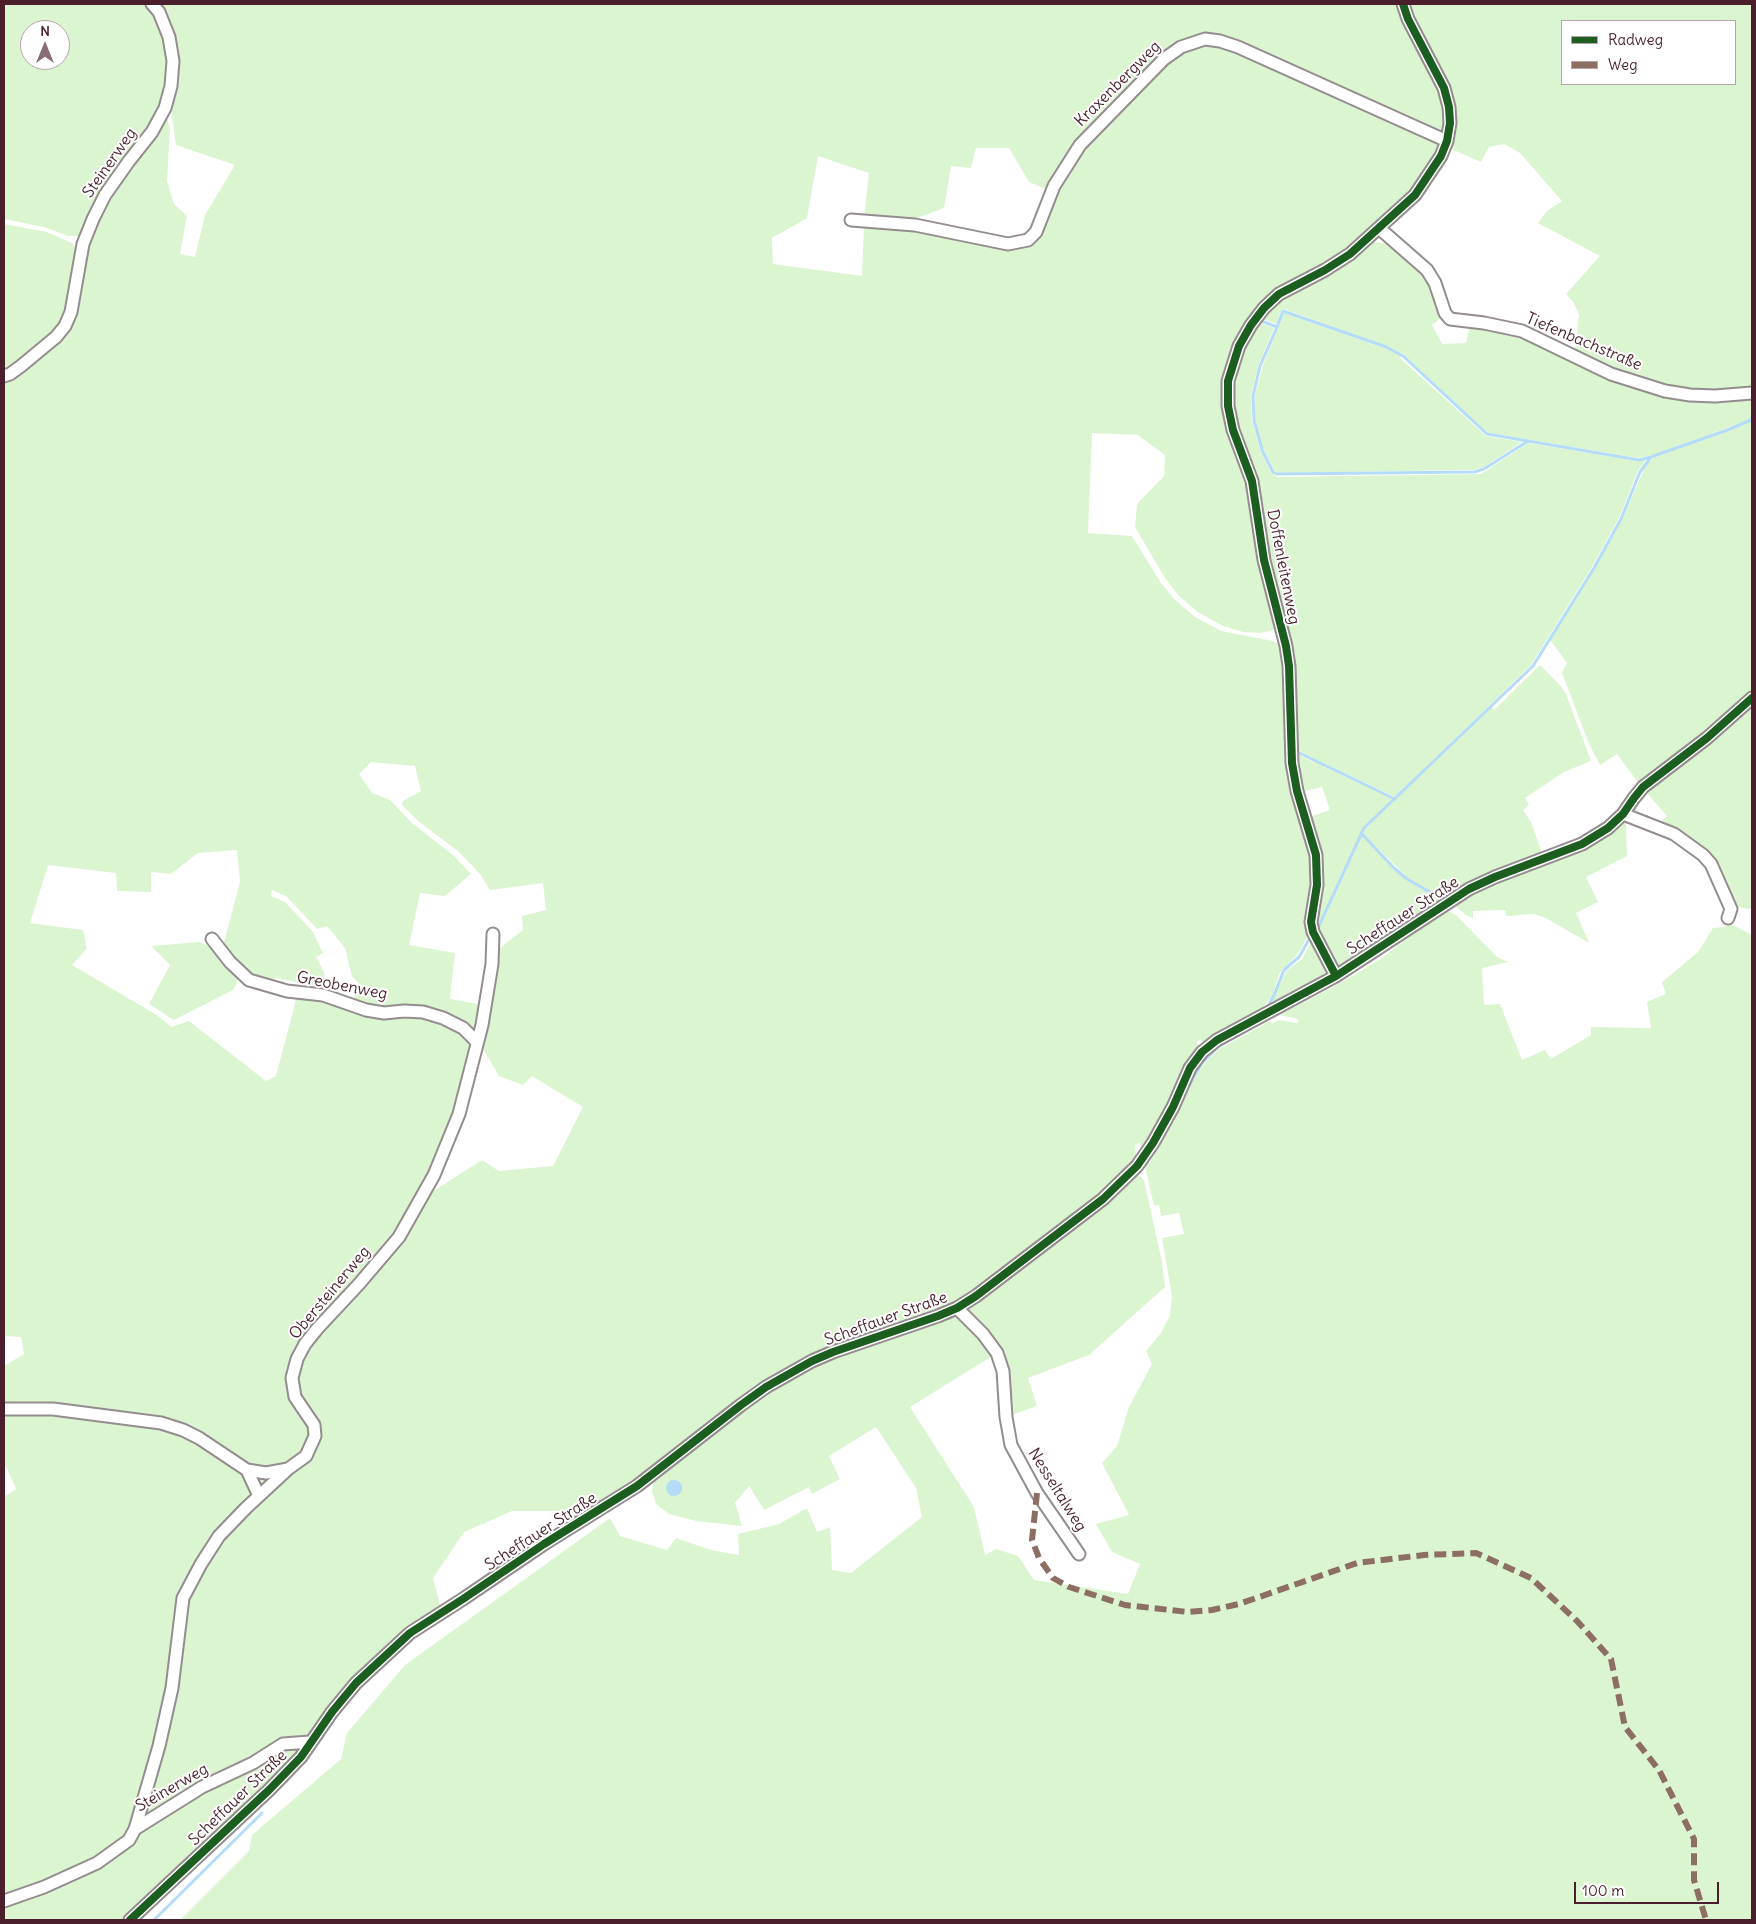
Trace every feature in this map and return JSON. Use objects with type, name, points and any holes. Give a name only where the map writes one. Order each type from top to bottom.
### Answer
[{"type":"street","name":"Steinerweg","points":[[4,376],[21,366],[56,337],[65,326],[72,312],[83,244],[93,219],[105,195],[152,132],[165,108],[171,86],[173,61],[169,37],[159,12],[152,4]]},
{"type":"street","points":[[1379,228],[1415,195],[1441,156],[1447,141],[1450,115],[1444,88],[1408,19],[1403,4]]},
{"type":"street","name":"Kraxenbergweg","points":[[851,220],[915,225],[1008,244],[1028,240],[1036,232],[1054,186],[1080,145],[1164,59],[1181,46],[1206,40],[1220,41],[1238,47],[1447,141]]},
{"type":"street","name":"Tiefenbachstraße","points":[[1379,228],[1427,270],[1435,283],[1445,313],[1450,319],[1484,323],[1522,331],[1611,374],[1665,391],[1715,396],[1752,393]]},
{"type":"street","name":"Doffenleitenweg","points":[[1336,976],[1313,932],[1310,922],[1317,885],[1316,856],[1297,790],[1292,763],[1289,666],[1286,646],[1264,560],[1252,481],[1233,430],[1228,406],[1228,381],[1232,364],[1240,346],[1250,326],[1264,308],[1278,294],[1325,270],[1350,254],[1379,228]]},
{"type":"street","name":"Scheffauer Straße","points":[[130,1920],[269,1790],[301,1757],[310,1742],[356,1683],[410,1632],[463,1599],[544,1544],[638,1486],[766,1387],[812,1361],[833,1352],[957,1308],[1005,1276],[1103,1199],[1137,1166],[1153,1143],[1173,1107],[1190,1068],[1202,1052],[1217,1040],[1336,976],[1469,889],[1495,877],[1582,844],[1608,828],[1623,814],[1643,788],[1707,738],[1752,698]]},
{"type":"street","points":[[1623,814],[1674,834],[1703,855],[1710,864],[1731,909],[1728,918]]},
{"type":"street","name":"Obersteinerweg","points":[[135,1829],[159,1746],[172,1688],[183,1598],[201,1564],[219,1536],[288,1469],[306,1456],[315,1436],[314,1425],[295,1397],[292,1378],[297,1359],[305,1344],[317,1329],[399,1237],[431,1182],[459,1114],[482,1025],[492,964],[493,934]]},
{"type":"street","name":"Greobenweg","points":[[212,939],[230,962],[249,980],[287,991],[323,995],[366,1010],[384,1013],[423,1012],[443,1018],[463,1028],[477,1042]]},
{"type":"street","name":"Nesseltalweg","points":[[957,1308],[983,1334],[997,1354],[1003,1371],[1006,1417],[1011,1445],[1037,1493],[1079,1554]]},
{"type":"street","points":[[4,1409],[54,1409],[160,1423],[183,1430],[199,1438],[247,1470],[266,1473],[288,1469]]},
{"type":"street","points":[[247,1470],[259,1496]]},
{"type":"street","name":"Steinerweg","points":[[4,1901],[44,1887],[97,1863],[129,1840],[135,1829],[202,1787],[253,1763],[283,1744],[310,1742]]},
{"type":"green space","points":[[4,4],[150,4],[161,21],[170,72],[165,98],[153,124],[85,231],[79,236],[68,236],[44,227],[4,219]]},
{"type":"green space","points":[[156,4],[1399,4],[1416,46],[1433,73],[1443,95],[1447,111],[1447,125],[1445,134],[1439,134],[1301,71],[1220,38],[1197,38],[1189,46],[1216,43],[1237,49],[1435,138],[1439,142],[1440,147],[1438,155],[1426,175],[1400,205],[1368,236],[1331,264],[1273,293],[1256,312],[1239,339],[1230,359],[1225,384],[1225,407],[1235,451],[1248,475],[1253,495],[1258,541],[1276,619],[1273,630],[1261,633],[1243,632],[1223,626],[1198,612],[1179,596],[1165,578],[1135,527],[1137,504],[1164,476],[1165,455],[1138,435],[1092,433],[1088,533],[1132,536],[1161,583],[1175,600],[1195,617],[1221,631],[1273,641],[1282,646],[1286,669],[1289,764],[1295,794],[1310,839],[1315,862],[1314,884],[1307,922],[1310,933],[1297,955],[1280,972],[1272,996],[1264,1006],[1264,1010],[1225,1029],[1206,1044],[1199,1040],[1196,1042],[1200,1047],[1187,1063],[1163,1116],[1142,1151],[1140,1143],[1135,1145],[1136,1159],[1113,1184],[988,1283],[955,1304],[928,1316],[847,1340],[778,1373],[737,1402],[677,1451],[575,1527],[561,1511],[512,1511],[464,1532],[433,1578],[441,1609],[386,1649],[301,1755],[146,1898],[125,1915],[122,1920],[4,1920],[4,1904],[67,1882],[96,1867],[91,1860],[43,1884],[4,1898],[4,1497],[16,1489],[4,1462],[4,1412],[22,1411],[73,1415],[155,1425],[181,1433],[206,1447],[242,1474],[248,1466],[203,1435],[180,1424],[151,1417],[76,1407],[4,1405],[4,1366],[24,1354],[21,1337],[4,1336],[4,379],[18,373],[66,331],[74,314],[85,252],[93,226],[112,190],[153,135],[161,119],[167,118],[170,129],[167,181],[174,204],[187,216],[180,254],[195,257],[205,215],[235,165],[176,145],[170,103],[176,71],[175,53],[162,11]],"holes":[[[976,148],[1009,148],[1029,182],[1056,193],[1038,238],[1023,244],[1007,246],[964,239],[912,227],[864,223],[862,276],[773,264],[772,238],[807,218],[818,156],[869,173],[864,218],[911,220],[944,208],[951,166],[971,168]],[[371,762],[415,766],[421,791],[403,801],[402,805],[418,821],[459,852],[480,874],[490,890],[543,883],[546,910],[522,916],[523,930],[500,948],[482,1038],[482,1047],[499,1076],[523,1085],[532,1076],[583,1107],[553,1166],[499,1171],[482,1160],[430,1193],[404,1234],[370,1278],[308,1346],[300,1361],[297,1375],[287,1377],[293,1359],[306,1337],[368,1270],[395,1235],[418,1199],[437,1162],[452,1125],[467,1074],[471,1052],[469,1041],[463,1033],[446,1022],[426,1015],[366,1013],[320,998],[297,996],[276,1076],[266,1081],[189,1021],[172,1027],[155,1014],[72,965],[87,948],[83,930],[30,923],[48,865],[116,873],[117,891],[151,892],[151,872],[171,874],[198,853],[237,850],[240,882],[224,942],[225,951],[236,963],[255,977],[270,982],[276,978],[321,987],[325,982],[324,972],[316,957],[323,953],[313,932],[285,902],[271,896],[272,890],[286,896],[317,929],[327,926],[345,948],[352,976],[361,986],[352,1001],[370,1008],[432,1010],[454,1019],[471,1029],[478,1028],[483,1005],[450,999],[455,953],[409,945],[420,893],[445,896],[471,874],[454,856],[412,823],[390,800],[372,793],[359,774]]]},
{"type":"green space","points":[[1406,4],[1752,4],[1752,391],[1689,392],[1640,381],[1579,355],[1575,349],[1579,315],[1574,303],[1566,294],[1600,256],[1538,223],[1547,211],[1562,201],[1520,153],[1504,144],[1489,147],[1481,162],[1449,148],[1455,114]]},
{"type":"green space","points":[[4,224],[47,232],[72,243],[78,252],[69,308],[59,328],[4,371]]},
{"type":"green space","points":[[1375,242],[1384,243],[1424,273],[1432,285],[1442,317],[1432,325],[1442,344],[1466,343],[1470,325],[1525,337],[1634,386],[1752,396],[1752,693],[1699,739],[1640,785],[1617,754],[1600,765],[1589,744],[1562,673],[1567,663],[1550,640],[1595,568],[1622,520],[1646,465],[1653,458],[1738,427],[1738,424],[1653,455],[1638,458],[1489,433],[1474,422],[1403,354],[1400,358],[1486,436],[1522,442],[1484,467],[1473,470],[1278,473],[1274,470],[1263,448],[1255,419],[1255,395],[1263,365],[1284,313],[1386,349],[1388,347],[1284,309],[1282,309],[1276,324],[1260,318],[1279,298],[1366,245]]},
{"type":"green space","points":[[1257,322],[1274,328],[1259,364],[1251,395],[1252,420],[1260,450],[1271,472],[1277,477],[1481,474],[1528,443],[1637,461],[1646,460],[1638,471],[1619,518],[1592,567],[1531,665],[1395,797],[1325,764],[1324,767],[1393,799],[1364,827],[1349,856],[1352,857],[1361,835],[1406,880],[1443,901],[1340,967],[1336,965],[1326,944],[1317,933],[1347,868],[1344,867],[1317,927],[1315,927],[1309,817],[1330,810],[1322,787],[1301,792],[1295,753],[1313,762],[1314,759],[1295,749],[1292,655],[1237,433],[1231,383],[1236,360]]},
{"type":"green space","points":[[1540,665],[1561,686],[1566,694],[1591,761],[1564,772],[1525,798],[1529,805],[1523,810],[1531,822],[1543,856],[1445,899],[1408,878],[1363,834],[1366,828],[1491,707],[1494,710]]},
{"type":"green space","points":[[1752,703],[1752,908],[1748,909],[1739,907],[1731,901],[1715,864],[1658,824],[1667,816],[1644,790]]},
{"type":"green space","points":[[1624,820],[1626,822],[1627,856],[1586,877],[1598,902],[1576,913],[1589,943],[1546,918],[1534,914],[1506,916],[1506,910],[1473,911],[1473,918],[1467,916],[1455,906],[1456,900]]},
{"type":"green space","points":[[1442,911],[1448,911],[1456,915],[1497,957],[1508,962],[1482,968],[1484,1005],[1500,1004],[1522,1060],[1545,1050],[1551,1059],[1591,1035],[1591,1027],[1651,1028],[1647,1002],[1666,994],[1662,982],[1698,952],[1713,928],[1725,927],[1729,923],[1752,935],[1752,1920],[180,1920],[249,1851],[252,1835],[341,1759],[347,1733],[405,1665],[610,1518],[620,1536],[667,1550],[676,1538],[711,1550],[739,1555],[738,1534],[779,1524],[807,1508],[817,1532],[830,1527],[832,1570],[851,1573],[922,1517],[916,1488],[876,1427],[829,1456],[840,1479],[812,1494],[809,1487],[764,1510],[749,1486],[735,1503],[742,1526],[696,1521],[669,1514],[656,1504],[652,1491],[654,1478],[771,1389],[837,1354],[951,1316],[960,1318],[979,1334],[994,1355],[910,1407],[974,1507],[985,1555],[996,1549],[1018,1556],[1034,1580],[1128,1594],[1140,1564],[1112,1552],[1096,1524],[1129,1515],[1102,1463],[1117,1446],[1129,1407],[1152,1364],[1146,1351],[1161,1333],[1170,1315],[1172,1296],[1162,1238],[1184,1234],[1179,1213],[1161,1216],[1159,1205],[1154,1206],[1145,1166],[1150,1162],[1169,1130],[1190,1086],[1203,1065],[1219,1049],[1270,1021],[1272,1024],[1278,1020],[1298,1023],[1298,1019],[1279,1015],[1335,986],[1379,960]]},
{"type":"green space","points":[[1313,938],[1324,959],[1324,978],[1269,1008],[1286,971],[1302,959]]},
{"type":"green space","points":[[200,942],[234,969],[237,974],[237,983],[233,990],[174,1020],[149,1004],[170,965],[151,946]]},
{"type":"green space","points":[[1134,1175],[1139,1175],[1144,1180],[1162,1262],[1165,1287],[1089,1355],[1028,1378],[1037,1406],[1009,1416],[1006,1370],[967,1311],[969,1306],[1007,1280],[1077,1226]]},
{"type":"water","points":[[674,1480],[680,1482],[682,1488],[680,1494],[674,1496],[668,1494],[666,1488],[668,1482]]},
{"type":"waterway","points":[[1259,320],[1277,327],[1283,311],[1386,347],[1403,356],[1487,434],[1639,460],[1730,429],[1752,418]]},
{"type":"waterway","points":[[1277,327],[1260,366],[1253,396],[1254,420],[1262,450],[1273,472],[1277,474],[1474,472],[1484,469],[1528,441]]},
{"type":"waterway","points":[[1317,930],[1364,828],[1533,666],[1594,568],[1621,519],[1640,472],[1651,457]]},
{"type":"waterway","points":[[1295,751],[1395,799]]},
{"type":"waterway","points":[[1361,833],[1407,879],[1444,900]]},
{"type":"waterway","points":[[1266,1010],[1284,970],[1299,957],[1311,936]]},
{"type":"waterway","points":[[1187,1089],[1202,1063],[1218,1047],[1260,1023]]},
{"type":"waterway","points":[[1162,1138],[1170,1124]]},
{"type":"waterway","points":[[1146,1164],[1158,1145]]},
{"type":"waterway","points":[[154,1920],[262,1813]]},
{"type":"marked path","points":[[1037,1493],[1032,1540],[1039,1558],[1053,1578],[1069,1587],[1125,1605],[1188,1612],[1212,1610],[1239,1604],[1357,1563],[1424,1555],[1476,1553],[1531,1578],[1577,1621],[1611,1659],[1625,1727],[1659,1770],[1694,1839],[1694,1880],[1706,1920]]},
{"type":"cycle path","points":[[1336,976],[1313,932],[1311,922],[1317,885],[1316,855],[1297,791],[1292,763],[1289,666],[1286,646],[1264,560],[1252,481],[1233,430],[1228,406],[1228,381],[1239,346],[1251,325],[1264,308],[1279,294],[1325,270],[1350,254],[1415,195],[1441,156],[1447,141],[1450,123],[1449,107],[1444,88],[1408,19],[1403,4]]},
{"type":"cycle path","points":[[130,1920],[269,1790],[301,1757],[332,1712],[356,1683],[410,1633],[544,1544],[637,1486],[766,1387],[812,1361],[938,1316],[957,1308],[976,1296],[1103,1199],[1137,1166],[1153,1143],[1173,1107],[1190,1068],[1202,1052],[1217,1040],[1336,976],[1469,889],[1495,877],[1582,844],[1608,828],[1623,814],[1643,787],[1707,738],[1752,698]]}]
